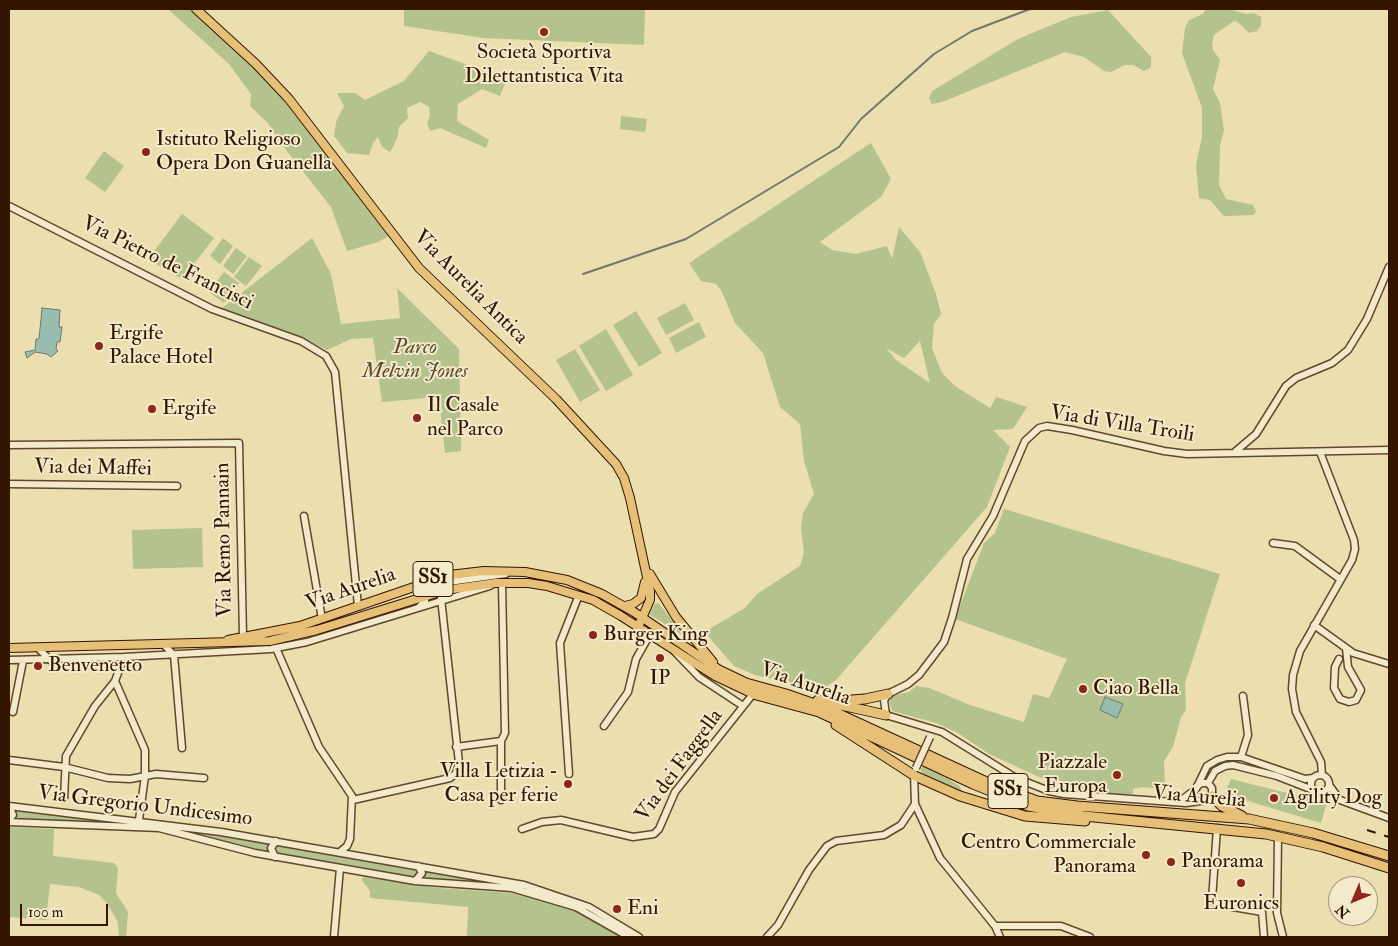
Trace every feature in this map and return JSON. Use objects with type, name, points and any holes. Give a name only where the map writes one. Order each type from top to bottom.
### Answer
[{"type":"highway","name":"Via Aurelia","points":[[721,671],[746,683],[826,708],[991,784],[1037,801],[1249,819],[1313,833],[1389,856]]},
{"type":"highway","name":"Via Aurelia","points":[[753,694],[812,710],[1012,800],[1059,813],[1217,828],[1278,836],[1323,846],[1389,868]]},
{"type":"highway","points":[[786,694],[886,715]]},
{"type":"highway","points":[[825,702],[855,701],[888,694]]},
{"type":"highway","points":[[812,710],[915,772],[960,796],[1032,818],[1066,821],[1116,818]]},
{"type":"highway","points":[[1212,796],[1225,808],[1249,819]]},
{"type":"main road","name":"Via Aurelia Antica","points":[[196,9],[252,60],[289,99],[420,268],[549,392],[611,458],[622,474],[628,490],[645,565]]},
{"type":"main road","points":[[638,627],[650,600],[645,565]]},
{"type":"main road","points":[[625,606],[636,602],[643,594],[645,565]]},
{"type":"main road","points":[[645,565],[676,617]]},
{"type":"main road","name":"Via Aurelia","points":[[226,641],[243,636],[282,630],[322,619],[458,573],[514,571],[542,574],[574,582],[625,606],[721,671]]},
{"type":"main road","name":"Via Aurelia","points":[[9,648],[39,649],[226,641],[263,642],[317,630],[440,592],[499,583],[538,584],[579,594],[607,608],[726,683],[753,694]]},
{"type":"main road","points":[[650,600],[659,601],[676,617],[721,671]]},
{"type":"street","name":"Via Pietro de Francisci","points":[[9,206],[212,309],[301,341],[326,356],[335,372],[358,606]]},
{"type":"street","points":[[1234,452],[1256,434],[1286,386],[1300,376],[1332,363],[1348,350],[1367,319],[1389,267]]},
{"type":"street","name":"Via di Villa Troili","points":[[888,694],[908,684],[919,675],[944,642],[967,559],[993,516],[1025,441],[1036,429],[1047,426],[1172,452],[1194,454],[1389,450]]},
{"type":"street","name":"Via Remo Pannain","points":[[9,446],[239,443],[243,636]]},
{"type":"street","points":[[1320,452],[1355,545],[1352,560],[1296,659],[1292,690],[1299,719],[1321,762],[1322,775]]},
{"type":"street","name":"Via dei Maffei","points":[[9,484],[177,486]]},
{"type":"street","points":[[304,516],[322,619]]},
{"type":"street","points":[[1273,543],[1296,546],[1340,580]]},
{"type":"street","points":[[353,800],[450,778],[456,773],[458,767],[440,592],[443,586],[449,582],[514,571]]},
{"type":"street","points":[[499,583],[505,733],[501,741],[502,800]]},
{"type":"street","name":"Via Aurelia","points":[[9,660],[174,655],[276,648],[333,634],[440,603],[499,583]]},
{"type":"street","points":[[412,587],[421,589],[426,596],[424,603],[418,608]]},
{"type":"street","points":[[569,774],[560,643],[579,594]]},
{"type":"street","points":[[1314,625],[1352,653],[1389,664]]},
{"type":"street","points":[[317,630],[333,634]]},
{"type":"street","points":[[604,726],[628,692],[636,659],[650,634]]},
{"type":"street","points":[[163,644],[174,655],[182,748]]},
{"type":"street","points":[[276,648],[319,747],[349,789],[353,800],[350,839],[346,848],[340,852]]},
{"type":"street","points":[[1339,659],[1336,666],[1334,688],[1340,699],[1350,702],[1356,700],[1361,690],[1348,667],[1346,648]]},
{"type":"street","points":[[39,649],[50,660]]},
{"type":"street","name":"Via Aurelia","points":[[672,649],[699,678],[743,706]]},
{"type":"street","points":[[64,800],[66,756],[74,739],[85,726],[99,700],[115,681],[124,657]]},
{"type":"street","points":[[13,712],[23,661]]},
{"type":"street","points":[[115,681],[144,746],[145,776],[139,820]]},
{"type":"street","points":[[743,706],[753,694]]},
{"type":"street","points":[[886,715],[884,703],[888,694]]},
{"type":"street","points":[[1241,757],[1248,735],[1242,696]]},
{"type":"street","name":"Via dei Faggella","points":[[522,829],[542,822],[561,820],[632,838],[654,834],[659,829],[675,792],[743,706]]},
{"type":"street","name":"Via Aurelia","points":[[886,715],[934,729],[1016,778],[1049,791],[1092,797],[1186,803],[1202,800]]},
{"type":"street","points":[[934,729],[915,772],[915,804],[930,840],[944,864],[995,926],[1000,937]]},
{"type":"street","points":[[456,747],[501,741]]},
{"type":"street","points":[[1196,787],[1202,783],[1208,784],[1212,788],[1212,796],[1208,800],[1202,800],[1196,794],[1196,787],[1205,770],[1213,762],[1227,757],[1241,757],[1305,779],[1322,775]]},
{"type":"street","points":[[9,760],[64,767],[108,778],[130,779],[145,776],[204,778]]},
{"type":"street","points":[[1208,784],[1211,776],[1218,768],[1233,765],[1277,776],[1389,818]]},
{"type":"street","points":[[1322,775],[1327,778],[1339,799]]},
{"type":"street","points":[[1313,778],[1311,783],[1313,790]]},
{"type":"street","points":[[1322,793],[1327,790],[1329,784]]},
{"type":"street","name":"Via Aurelia","points":[[1180,802],[1196,787]]},
{"type":"street","points":[[767,937],[778,925],[809,870],[826,846],[836,842],[888,833],[900,825],[915,804]]},
{"type":"street","name":"Via Gregorio Undicesimo","points":[[9,806],[139,820],[276,841],[524,885],[547,891],[596,911],[639,937]]},
{"type":"street","name":"Via Gregorio Undicesimo","points":[[9,806],[13,815],[9,821]]},
{"type":"street","name":"Via Gregorio Undicesimo","points":[[9,821],[159,828],[275,857],[416,881],[508,887],[538,894],[583,910],[630,937]]},
{"type":"street","points":[[1217,828],[1212,900],[1216,904],[1262,912],[1264,937]]},
{"type":"street","points":[[1278,836],[1278,913],[1283,937]]},
{"type":"street","points":[[350,839],[358,855]]},
{"type":"street","name":"Via Gregorio Undicesimo","points":[[275,857],[271,848],[276,841]]},
{"type":"street","points":[[416,881],[422,873],[418,866]]},
{"type":"street","points":[[334,937],[340,868]]},
{"type":"street","points":[[995,926],[1061,926],[1090,937]]},
{"type":"green space","points":[[168,9],[192,9],[260,74],[295,113],[389,236],[378,242],[347,251],[331,207],[283,146],[268,123],[250,106],[251,94],[229,64]]},
{"type":"green space","name":"Società Sportiva Dilettantistica Vita","points":[[404,9],[645,9],[644,45],[484,38],[404,26]]},
{"type":"green space","points":[[1206,9],[1228,9],[1246,14],[1254,13],[1261,17],[1261,25],[1257,31],[1249,33],[1238,22],[1234,21],[1214,35],[1212,43],[1213,50],[1220,60],[1213,89],[1220,103],[1224,130],[1220,146],[1219,185],[1226,199],[1253,205],[1256,212],[1253,215],[1224,216],[1210,200],[1199,198],[1196,165],[1202,137],[1202,108],[1182,53],[1185,28],[1189,20],[1203,14]]},
{"type":"green space","points":[[1108,10],[1151,57],[1151,67],[1144,71],[1133,65],[1125,65],[1111,72],[1104,71],[1084,57],[1065,52],[942,102],[932,104],[929,98],[932,91],[1018,39],[1071,17]]},
{"type":"green space","points":[[429,51],[507,79],[500,96],[482,89],[458,104],[457,121],[489,140],[486,148],[440,128],[430,131],[427,123],[430,115],[429,107],[420,102],[407,108],[408,118],[399,127],[397,139],[390,152],[382,147],[378,137],[373,143],[369,155],[347,153],[334,136],[336,122],[344,106],[337,93],[355,93],[365,100],[404,81]]},
{"type":"green space","points":[[621,116],[647,119],[645,132],[620,129]]},
{"type":"green space","points":[[871,143],[891,179],[881,197],[820,242],[832,250],[856,254],[887,246],[892,259],[899,227],[920,252],[936,294],[941,314],[934,324],[932,348],[942,373],[955,386],[990,408],[996,397],[1027,407],[1013,429],[993,430],[1010,447],[987,507],[836,680],[826,687],[814,689],[755,675],[734,666],[708,636],[711,628],[745,608],[757,594],[800,566],[804,553],[801,529],[803,513],[814,494],[804,461],[800,424],[780,407],[763,353],[735,323],[721,290],[716,284],[701,281],[689,263]],"holes":[[[920,341],[930,383],[896,360],[886,348],[904,358]]]},
{"type":"green space","points":[[104,151],[124,166],[105,192],[85,178]]},
{"type":"green space","points":[[182,214],[214,238],[182,279],[148,259]]},
{"type":"green space","points":[[223,238],[233,246],[220,264],[210,256]]},
{"type":"green space","name":"Parco Melvin Jones","points":[[312,238],[331,274],[341,324],[400,318],[397,288],[459,349],[461,451],[445,453],[439,397],[382,402],[373,338],[351,339],[327,350],[299,336],[221,309]]},
{"type":"green space","points":[[236,248],[247,256],[233,274],[223,266]]},
{"type":"green space","points":[[249,257],[262,266],[246,286],[234,277]]},
{"type":"green space","points":[[224,272],[239,283],[224,303],[209,292]]},
{"type":"green space","points":[[685,303],[694,320],[666,335],[657,318]]},
{"type":"green space","points":[[636,311],[662,353],[639,367],[613,325]]},
{"type":"green space","points":[[699,322],[706,337],[676,353],[669,338]]},
{"type":"green space","points":[[606,329],[633,375],[606,391],[579,346]]},
{"type":"green space","points":[[575,349],[600,390],[580,402],[556,360]]},
{"type":"green space","points":[[1004,509],[1220,574],[1185,683],[1186,710],[1181,717],[1173,747],[1164,761],[1165,789],[1142,787],[1133,789],[1133,794],[1111,794],[1064,786],[1039,777],[989,754],[958,733],[936,723],[892,711],[889,700],[893,696],[909,692],[916,686],[929,688],[970,705],[1024,722],[1033,694],[1049,698],[1067,659],[955,619],[984,543],[995,533]]},
{"type":"green space","points":[[202,528],[203,567],[133,569],[132,530]]},
{"type":"green space","points":[[658,603],[685,637],[649,614],[655,604]]},
{"type":"green space","points":[[924,764],[958,785],[966,794],[923,775],[921,770]]},
{"type":"green space","name":"Agility Dog","points":[[1231,779],[1327,803],[1321,823],[1225,794]]},
{"type":"green space","points":[[16,810],[146,825],[16,819]]},
{"type":"green space","points":[[9,827],[54,829],[53,856],[114,863],[118,868],[116,893],[128,912],[126,937],[119,937],[118,922],[106,902],[99,895],[79,887],[50,884],[46,920],[9,917]]},
{"type":"green space","points":[[182,830],[207,832],[270,843],[268,852]]},
{"type":"green space","points":[[278,845],[415,869],[418,874],[413,878],[277,854],[275,849]]},
{"type":"green space","points":[[425,870],[506,885],[424,879]]},
{"type":"green space","points":[[363,877],[438,888],[526,894],[577,911],[625,937],[467,937],[468,907],[370,898],[370,891],[362,880]]},
{"type":"shaded area","points":[[42,308],[60,310],[59,327],[62,327],[60,342],[57,342],[56,349],[58,351],[51,357],[47,354],[35,352],[27,358],[25,352],[35,350],[36,339],[39,339]]},
{"type":"shaded area","points":[[1105,697],[1123,704],[1117,718],[1100,710]]},
{"type":"waterway","points":[[583,274],[686,239],[839,147],[861,119],[934,54],[972,31],[1030,9]]},
{"type":"railway","points":[[1367,830],[1389,837]]},
{"type":"place","name":"Società Sportiva Dilettantistica Vita","points":[[544,32]]},
{"type":"place","name":"Istituto Religioso Opera Don Guanella","points":[[146,152]]},
{"type":"place","name":"Ergife Palace Hotel","points":[[99,346]]},
{"type":"place","name":"Ergife","points":[[152,409]]},
{"type":"place","name":"Il Casale nel Parco","points":[[417,418]]},
{"type":"place","name":"Burger King","points":[[593,635]]},
{"type":"place","name":"IP","points":[[660,658]]},
{"type":"place","name":"Benvenetto","points":[[38,666]]},
{"type":"place","name":"Ciao Bella","points":[[1083,689]]},
{"type":"place","name":"Piazzale Europa","points":[[1117,775]]},
{"type":"place","name":"Villa Letizia - Casa per ferie","points":[[568,784]]},
{"type":"place","name":"Agility Dog","points":[[1274,798]]},
{"type":"place","name":"Centro Commerciale Panorama","points":[[1146,855]]},
{"type":"place","name":"Panorama","points":[[1171,862]]},
{"type":"place","name":"Euronics","points":[[1241,883]]},
{"type":"place","name":"Eni","points":[[617,909]]}]
